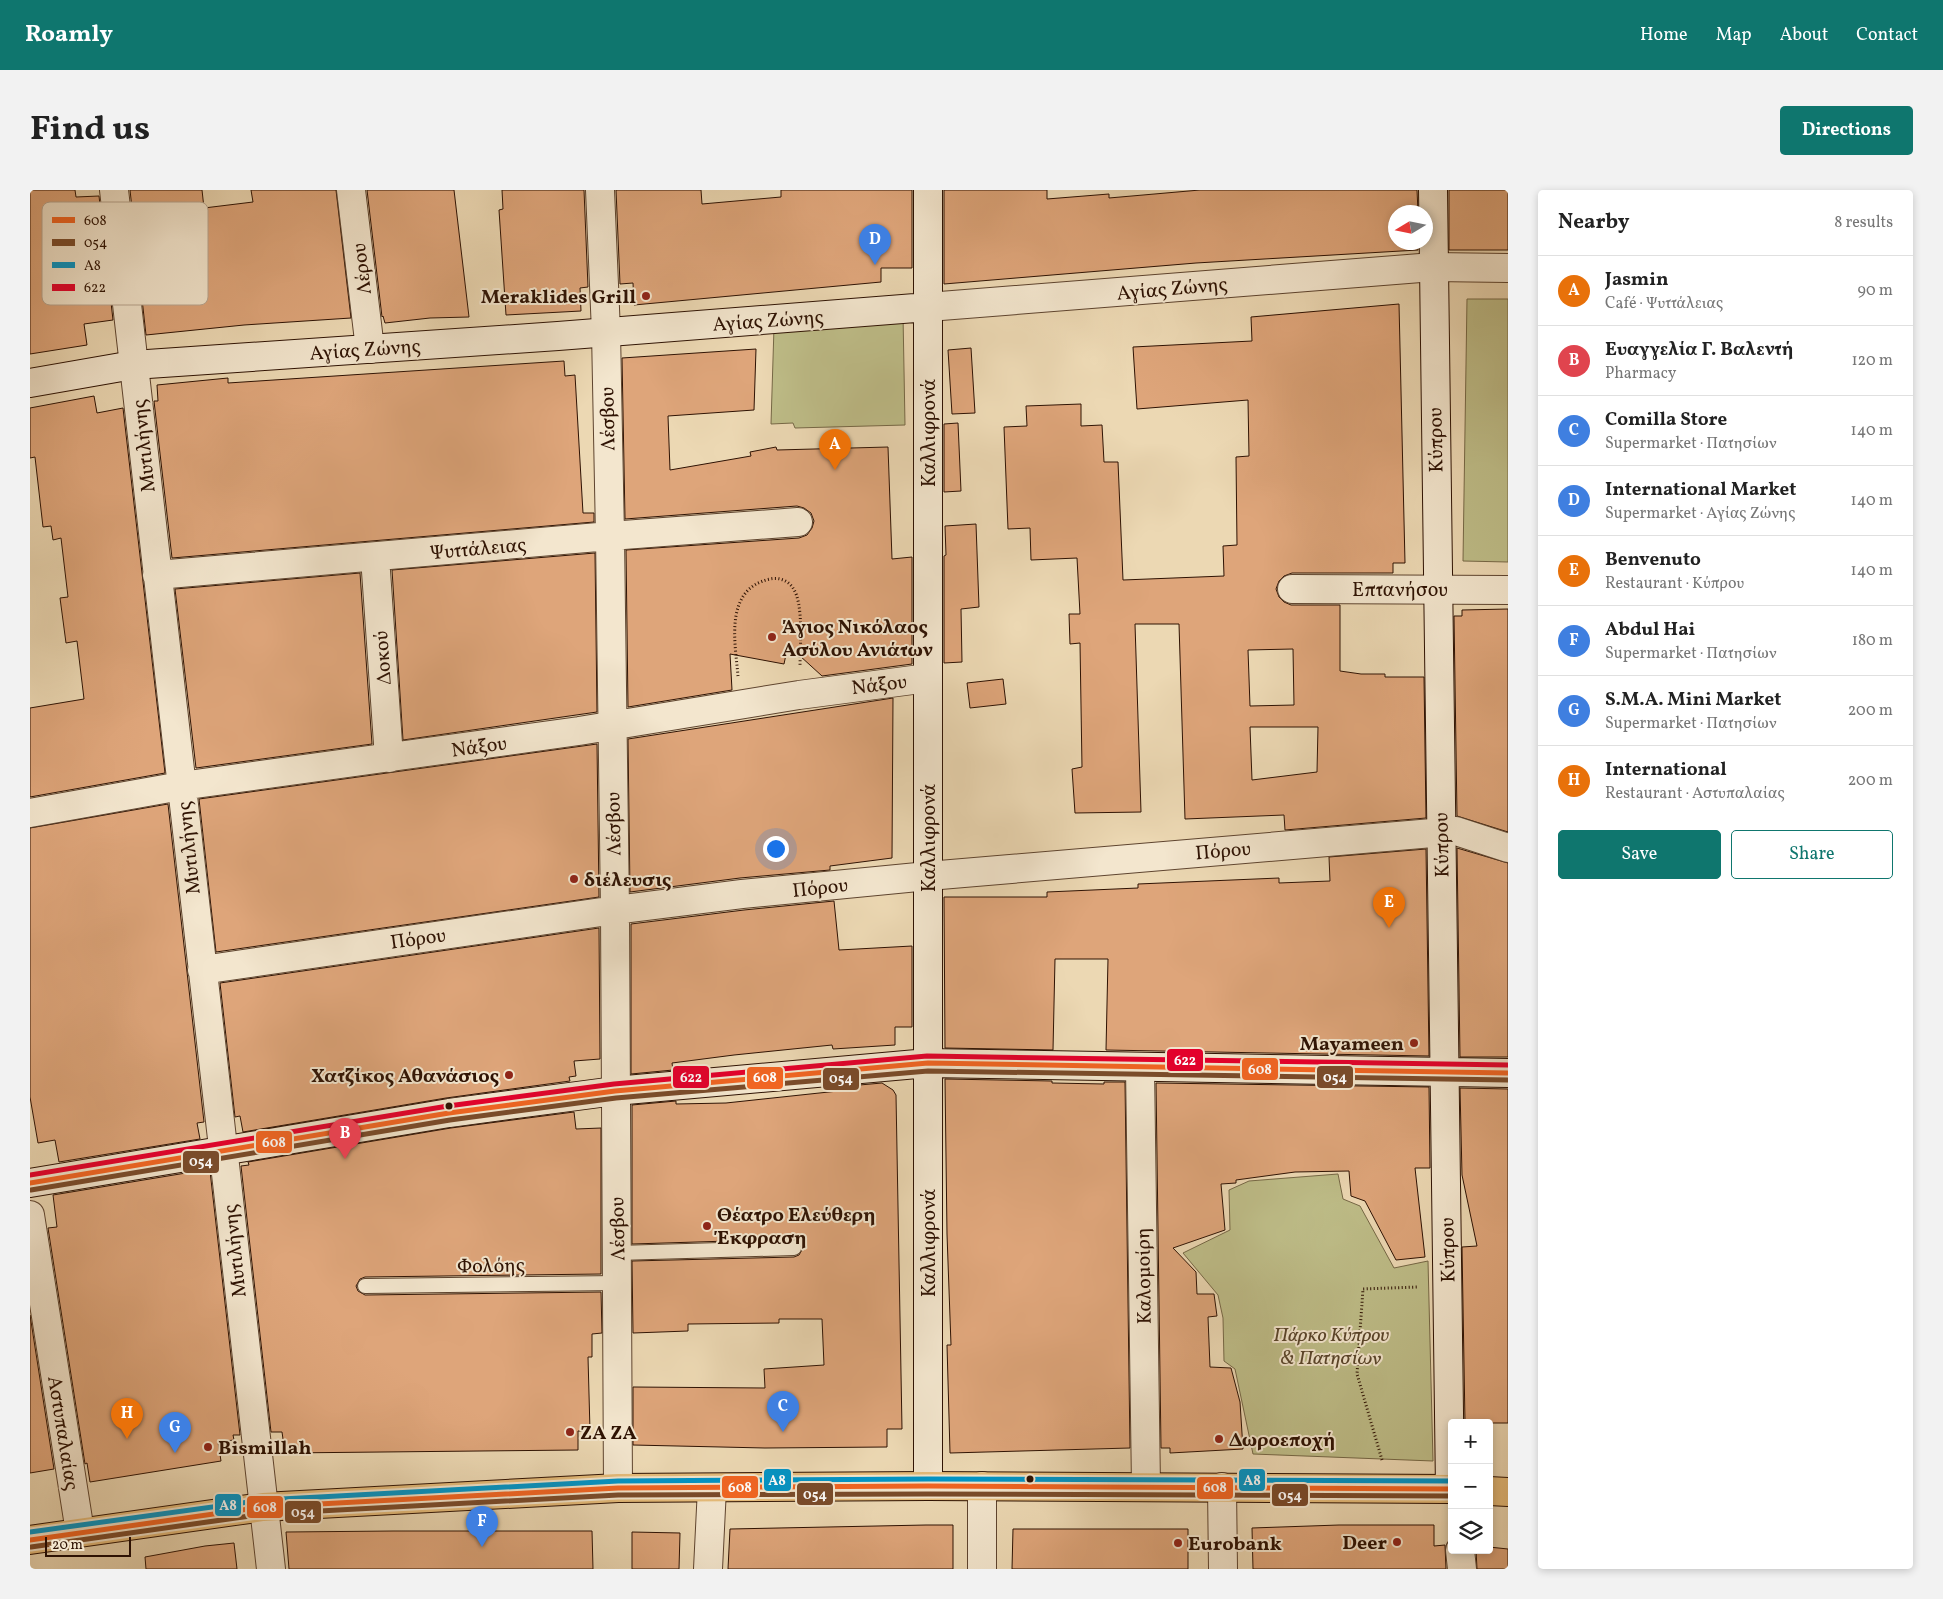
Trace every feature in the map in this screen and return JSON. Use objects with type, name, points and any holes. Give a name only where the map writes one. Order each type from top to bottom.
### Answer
[{"type":"main road","points":[[30,1540],[263,1507],[618,1488],[1222,1486],[1448,1493]]},
{"type":"main road","points":[[1493,1491],[1508,1492]]},
{"type":"street","name":"Λέρου","points":[[351,190],[370,349]]},
{"type":"street","name":"Λέσβου","points":[[600,190],[606,332],[610,536],[615,910],[618,1488]]},
{"type":"street","name":"Καλλιφρονά","points":[[928,190],[928,1486]]},
{"type":"street","name":"Κύπρου","points":[[1433,190],[1450,1464]]},
{"type":"street","name":"Αγίας Ζώνης","points":[[30,383],[134,365],[928,308],[1433,267],[1508,268]]},
{"type":"street","name":"Μυτιλήνης","points":[[127,305],[270,1569]]},
{"type":"street","name":"Ψυττάλειας","points":[[157,575],[610,536],[798,522]]},
{"type":"street","name":"Δοκού","points":[[375,557],[389,758]]},
{"type":"street","name":"Επτανήσου","points":[[1292,588],[1508,590]]},
{"type":"street","name":"Νάξου","points":[[30,813],[181,786],[612,726],[799,695],[928,678]]},
{"type":"street","name":"Πόρου","points":[[202,970],[615,910],[742,894],[928,876],[1441,832],[1456,832],[1508,848]]},
{"type":"street","points":[[30,1183],[449,1113],[615,1091],[928,1064],[1508,1073]]},
{"type":"street","name":"Καλομοίρη","points":[[1140,1067],[1146,1486]]},
{"type":"street","name":"Αστυπαλαίας","points":[[30,1215],[80,1532]]},
{"type":"street","points":[[982,1486],[982,1569]]},
{"type":"street","points":[[1222,1486],[1223,1569]]},
{"type":"street","points":[[708,1569],[712,1488]]},
{"type":"street","points":[[1460,1554],[1462,1569]]},
{"type":"lane","points":[[617,1254],[794,1248]]},
{"type":"lane","name":"Φολόης","points":[[365,1286],[618,1283]]},
{"type":"path","points":[[740,705],[735,633],[737,608],[743,594],[752,585],[776,578],[786,581],[794,588],[800,612],[799,695]]},
{"type":"path","points":[[1383,1461],[1357,1374],[1363,1289],[1447,1286]]},
{"type":"green space","points":[[1467,299],[1508,299],[1508,562],[1463,561]]},
{"type":"green space","points":[[903,315],[905,425],[795,428],[793,423],[771,424],[774,327]]},
{"type":"green space","name":"Πάρκο Κύπρου & Πατησίων","points":[[1338,1174],[1343,1199],[1360,1206],[1394,1268],[1428,1261],[1433,1461],[1253,1454],[1235,1369],[1224,1361],[1223,1318],[1218,1295],[1183,1253],[1230,1230],[1229,1190],[1249,1181]]},
{"type":"building","points":[[30,190],[75,190],[76,197],[99,196],[100,202],[42,202],[42,305],[111,305],[113,320],[84,324],[87,345],[30,354]]},
{"type":"building","points":[[130,190],[202,190],[203,202],[131,202]]},
{"type":"building","points":[[251,190],[336,190],[351,318],[244,325],[146,335],[143,305],[208,305],[208,208],[253,202]]},
{"type":"building","points":[[367,190],[454,190],[469,317],[430,318],[385,323],[382,317]]},
{"type":"building","points":[[502,190],[584,190],[588,287],[580,288],[581,311],[506,315],[499,210],[503,209]]},
{"type":"building","points":[[616,190],[701,190],[702,204],[781,197],[781,190],[912,190],[912,268],[881,268],[881,282],[634,305],[633,283],[620,284]]},
{"type":"building","points":[[944,190],[1047,190],[1047,199],[1109,194],[1109,198],[1200,190],[1417,190],[1418,205],[1388,205],[1388,250],[1418,250],[1196,263],[944,284]]},
{"type":"building","points":[[1449,190],[1508,190],[1508,250],[1449,250]]},
{"type":"building","points":[[1399,304],[1405,563],[1393,563],[1393,573],[1292,573],[1284,576],[1279,581],[1276,589],[1279,597],[1291,605],[1340,605],[1340,671],[1361,674],[1385,674],[1385,677],[1424,677],[1426,818],[1285,830],[1284,815],[1185,819],[1179,624],[1135,624],[1141,812],[1075,813],[1072,769],[1082,767],[1080,643],[1070,644],[1069,614],[1080,614],[1077,558],[1031,560],[1030,528],[1008,529],[1004,427],[1027,426],[1026,406],[1081,404],[1081,426],[1102,425],[1104,462],[1118,462],[1123,580],[1224,576],[1223,546],[1237,545],[1236,457],[1249,456],[1248,400],[1137,409],[1133,347],[1252,341],[1251,317]],"holes":[[[1293,649],[1294,705],[1250,706],[1248,650]],[[1250,727],[1318,727],[1317,772],[1252,780]]]},
{"type":"building","points":[[971,348],[975,413],[952,414],[948,350]]},
{"type":"building","points":[[756,349],[754,410],[668,416],[670,470],[751,456],[750,452],[776,447],[777,450],[888,447],[892,559],[912,557],[912,664],[822,676],[788,645],[784,664],[730,654],[732,690],[628,707],[626,550],[799,538],[807,535],[814,521],[811,513],[797,506],[625,519],[622,358]]},
{"type":"building","points":[[564,361],[565,376],[575,375],[583,513],[594,513],[594,522],[172,558],[154,401],[158,401],[157,385],[228,378],[228,383]]},
{"type":"building","points":[[94,396],[97,413],[123,408],[165,773],[30,797],[30,708],[84,699],[77,641],[66,643],[60,598],[68,597],[61,538],[53,540],[51,526],[43,527],[35,457],[30,458],[30,408]]},
{"type":"building","points":[[958,423],[961,491],[944,492],[944,424]]},
{"type":"building","points":[[976,524],[979,607],[961,609],[962,662],[944,663],[945,526]]},
{"type":"building","points":[[595,553],[597,712],[403,740],[392,570]]},
{"type":"building","points":[[360,573],[372,744],[196,768],[175,589]]},
{"type":"building","points":[[1508,609],[1508,832],[1457,816],[1454,616],[1462,616],[1462,610]]},
{"type":"building","points":[[1003,679],[1006,704],[970,708],[967,683]]},
{"type":"building","points":[[893,698],[892,858],[830,866],[830,870],[740,878],[630,892],[628,739]]},
{"type":"building","points":[[597,744],[599,897],[216,952],[199,799]]},
{"type":"building","points":[[168,804],[204,1122],[197,1123],[200,1139],[59,1162],[55,1140],[38,1143],[30,1097],[30,828]]},
{"type":"building","points":[[1457,848],[1508,863],[1508,1057],[1460,1057]]},
{"type":"building","points":[[1426,849],[1429,1056],[1106,1050],[1108,959],[1055,959],[1053,1050],[945,1048],[944,897],[1047,897],[1047,892],[1138,888],[1138,884],[1279,878],[1279,883],[1330,881],[1329,857]]},
{"type":"building","points":[[834,901],[839,950],[912,946],[912,1027],[895,1027],[895,1045],[833,1049],[832,1045],[734,1055],[672,1063],[673,1070],[631,1074],[631,924]]},
{"type":"building","points":[[599,928],[600,1059],[574,1061],[576,1076],[569,1077],[570,1081],[446,1098],[243,1132],[240,1116],[235,1117],[220,983]]},
{"type":"building","points":[[945,1079],[1104,1084],[1104,1082],[1125,1082],[1130,1448],[950,1453],[947,1345],[951,1345]]},
{"type":"building","points":[[882,1083],[893,1090],[896,1095],[902,1429],[887,1429],[887,1447],[765,1448],[633,1445],[633,1387],[765,1388],[764,1369],[824,1365],[822,1319],[779,1319],[779,1323],[688,1324],[688,1331],[633,1333],[632,1261],[794,1257],[799,1255],[803,1248],[801,1243],[794,1239],[632,1244],[632,1105],[676,1101],[676,1104],[726,1103],[838,1091],[837,1087]]},
{"type":"building","points":[[1156,1083],[1429,1087],[1430,1168],[1415,1168],[1425,1257],[1396,1260],[1365,1201],[1351,1196],[1349,1171],[1295,1172],[1236,1180],[1236,1183],[1221,1184],[1225,1230],[1173,1248],[1196,1272],[1197,1294],[1214,1294],[1217,1316],[1208,1317],[1210,1367],[1231,1368],[1240,1402],[1243,1449],[1170,1453],[1170,1448],[1161,1448]]},
{"type":"building","points":[[1460,1088],[1508,1089],[1508,1423],[1493,1423],[1493,1419],[1465,1419],[1462,1247],[1477,1246],[1462,1175]]},
{"type":"building","points":[[574,1112],[576,1129],[601,1128],[601,1274],[365,1277],[360,1279],[356,1286],[358,1291],[365,1295],[601,1292],[602,1333],[592,1334],[592,1357],[588,1357],[590,1431],[578,1431],[578,1450],[285,1453],[282,1432],[271,1432],[241,1166],[249,1165],[248,1162],[451,1128]]},
{"type":"building","points":[[204,1170],[210,1171],[240,1435],[233,1435],[234,1440],[218,1442],[221,1461],[90,1482],[87,1463],[85,1464],[48,1228],[57,1227],[53,1195]]},
{"type":"building","points":[[30,1315],[54,1469],[30,1473]]},
{"type":"building","points":[[953,1525],[953,1569],[728,1569],[730,1529]]},
{"type":"building","points":[[1339,1525],[1434,1525],[1434,1546],[1445,1545],[1446,1569],[1253,1569],[1252,1528]]},
{"type":"building","points":[[1013,1529],[1188,1529],[1188,1569],[1012,1569]]},
{"type":"building","points":[[592,1531],[593,1569],[289,1569],[286,1532]]},
{"type":"building","points":[[632,1532],[680,1533],[679,1569],[632,1569]]},
{"type":"building","points":[[234,1543],[237,1569],[146,1569],[145,1557],[205,1546]]},
{"type":"building","points":[[1493,1547],[1508,1549],[1508,1569],[1477,1569],[1476,1554],[1493,1554]]},
{"type":"transit line","name":"622","points":[[30,1175],[448,1106],[614,1084],[927,1056],[1508,1065]]},
{"type":"transit line","name":"608","points":[[30,1183],[449,1113],[615,1091],[928,1063],[1508,1073]]},
{"type":"transit line","name":"054","points":[[31,1190],[450,1120],[616,1098],[928,1071],[1508,1080]]},
{"type":"transit line","name":"A8","points":[[30,1532],[263,1500],[618,1481],[928,1479],[1448,1481]]},
{"type":"transit line","name":"608","points":[[30,1540],[263,1507],[618,1488],[928,1486],[1448,1489]]},
{"type":"transit line","name":"054","points":[[31,1547],[264,1514],[618,1495],[1448,1496]]},
{"type":"place","name":"International Market","points":[[875,265]]},
{"type":"place","name":"Meraklides Grill","points":[[646,296]]},
{"type":"place","name":"Jasmin","points":[[835,470]]},
{"type":"place","name":"Άγιος Νικόλαος Ασύλου Ανιάτων","points":[[772,637]]},
{"type":"place","name":"διέλευσις","points":[[574,879]]},
{"type":"place","name":"Benvenuto","points":[[1389,928]]},
{"type":"place","name":"Mayameen","points":[[1414,1043]]},
{"type":"place","name":"Χατζίκος Αθανάσιος","points":[[509,1075]]},
{"type":"place","name":"Ευαγγελία Γ. Βαλεντή","points":[[345,1159]]},
{"type":"place","name":"Θέατρο Ελεύθερη Έκφραση","points":[[707,1226]]},
{"type":"place","name":"ZA ZA","points":[[570,1432]]},
{"type":"place","name":"Comilla Store","points":[[783,1432]]},
{"type":"place","name":"International","points":[[127,1439]]},
{"type":"place","name":"Δωροεποχή","points":[[1219,1439]]},
{"type":"place","name":"Bismillah","points":[[208,1447]]},
{"type":"place","name":"S.M.A. Mini Market","points":[[175,1453]]},
{"type":"place","name":"Deer","points":[[1397,1542]]},
{"type":"place","name":"Eurobank","points":[[1178,1543]]},
{"type":"place","name":"Abdul Hai","points":[[482,1547]]}]
